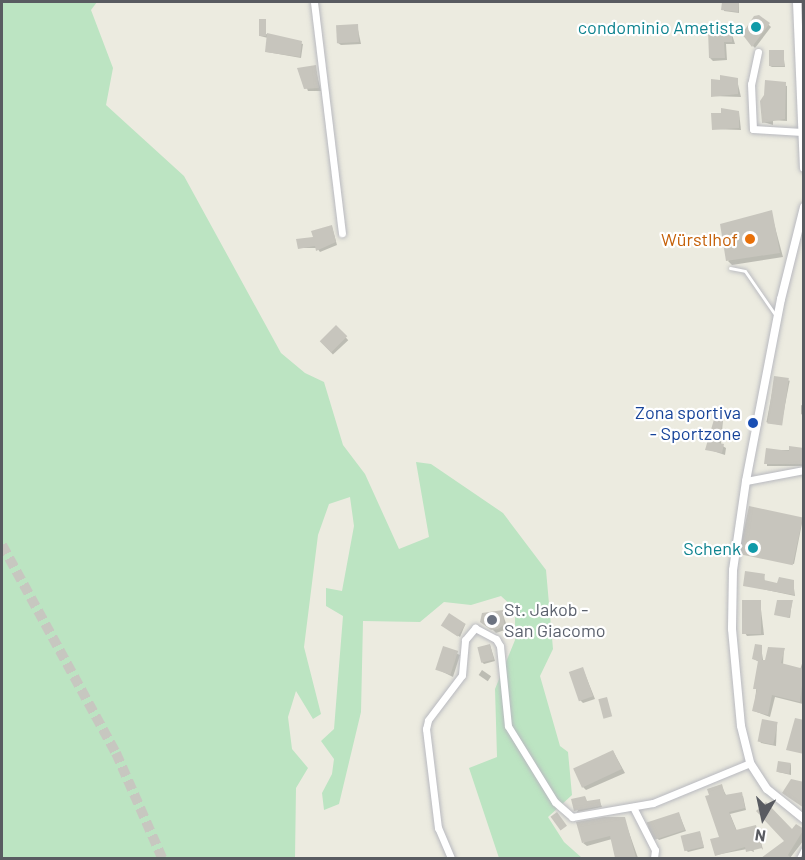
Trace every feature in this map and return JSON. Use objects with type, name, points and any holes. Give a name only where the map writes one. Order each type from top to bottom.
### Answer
[{"type":"street","points":[[314,2],[342,233]]},
{"type":"street","points":[[797,2],[804,168]]},
{"type":"street","points":[[758,52],[751,84],[753,129],[802,132]]},
{"type":"street","points":[[804,207],[803,219],[777,317],[746,482],[733,570],[732,628],[741,726],[750,763],[767,789],[804,819]]},
{"type":"street","points":[[746,482],[804,470]]},
{"type":"street","points":[[451,858],[438,828],[426,729],[428,720],[462,675],[465,640],[475,628],[496,639],[500,646],[508,726],[555,802],[572,817],[653,803],[750,763]]},
{"type":"street","points":[[633,807],[656,850],[654,858]]},
{"type":"lane","points":[[730,267],[745,271],[777,317]]},
{"type":"lane","points":[[798,858],[804,846]]},
{"type":"green space","points":[[2,2],[97,2],[91,10],[113,68],[106,105],[184,176],[281,353],[305,373],[324,382],[343,445],[365,474],[399,549],[429,537],[416,462],[431,464],[503,513],[546,570],[553,649],[540,676],[560,746],[568,752],[572,795],[548,817],[564,842],[582,858],[499,858],[469,768],[497,757],[495,689],[515,640],[515,609],[501,596],[471,605],[444,602],[420,622],[363,621],[361,712],[339,804],[324,810],[322,793],[332,774],[334,759],[321,741],[334,729],[343,616],[326,606],[326,588],[342,591],[354,526],[350,497],[329,504],[318,535],[304,647],[321,714],[313,719],[296,691],[288,717],[292,749],[308,768],[296,788],[295,858],[2,858]]},
{"type":"building","points":[[722,2],[739,2],[738,12],[721,10]]},
{"type":"building","name":"condominio Ametista","points":[[759,15],[770,23],[752,47],[742,34],[754,16]]},
{"type":"building","points":[[259,19],[266,19],[266,36],[259,36]]},
{"type":"building","points":[[358,24],[359,42],[337,43],[336,25]]},
{"type":"building","points":[[708,30],[732,30],[732,42],[724,42],[725,58],[709,58]]},
{"type":"building","points":[[267,33],[302,41],[300,57],[265,52]]},
{"type":"building","points":[[769,50],[784,50],[784,66],[769,66]]},
{"type":"building","points":[[316,65],[319,88],[304,89],[297,68]]},
{"type":"building","points":[[720,75],[738,78],[738,94],[711,97],[711,79],[720,80]]},
{"type":"building","points":[[765,80],[786,82],[785,119],[762,123],[760,101],[764,95]]},
{"type":"building","points":[[721,108],[739,111],[739,128],[712,130],[711,113],[721,113]]},
{"type":"building","name":"Würstlhof","points":[[772,210],[780,253],[726,261],[720,224]]},
{"type":"building","points":[[332,225],[336,242],[316,251],[315,246],[298,249],[296,239],[313,237],[311,231]]},
{"type":"building","points":[[336,325],[347,336],[331,353],[320,341]]},
{"type":"building","points":[[774,376],[789,378],[782,426],[767,424]]},
{"type":"building","points":[[715,416],[723,418],[719,443],[724,444],[722,453],[705,450]]},
{"type":"building","points":[[789,446],[804,448],[804,464],[764,464],[766,448],[789,451]]},
{"type":"building","points":[[749,506],[803,517],[793,565],[739,554]]},
{"type":"building","points":[[745,571],[765,574],[764,580],[777,583],[779,577],[794,580],[794,595],[743,586]]},
{"type":"building","points":[[742,600],[761,600],[761,634],[742,634]]},
{"type":"building","points":[[777,600],[793,600],[789,618],[774,615]]},
{"type":"building","name":"St. Jakob - San Giacomo","points":[[503,610],[504,625],[498,629],[491,630],[480,622],[482,613]]},
{"type":"building","points":[[449,613],[466,624],[458,636],[441,626]]},
{"type":"building","points":[[490,644],[494,660],[481,663],[477,647]]},
{"type":"building","points":[[755,644],[762,645],[762,660],[765,660],[768,647],[785,648],[781,663],[804,669],[800,702],[772,695],[768,715],[752,711],[757,689],[753,689],[758,661],[752,659]]},
{"type":"building","points":[[443,646],[458,651],[450,675],[435,670]]},
{"type":"building","points":[[583,667],[593,696],[579,701],[569,672]]},
{"type":"building","points":[[607,697],[612,716],[603,719],[598,699]]},
{"type":"building","points":[[795,718],[804,720],[804,754],[786,750]]},
{"type":"building","points":[[762,719],[778,722],[773,745],[758,742]]},
{"type":"building","points":[[613,750],[622,769],[582,788],[573,769]]},
{"type":"building","points":[[778,761],[791,763],[789,774],[776,772]]},
{"type":"building","points":[[791,779],[804,782],[804,808],[782,793]]},
{"type":"building","points":[[722,784],[725,795],[742,792],[745,808],[729,812],[736,830],[756,825],[762,848],[746,852],[745,847],[715,856],[710,839],[719,837],[705,796],[709,795],[707,789]]},
{"type":"building","points":[[585,796],[587,801],[600,799],[601,806],[574,811],[571,799]]},
{"type":"building","points":[[766,802],[792,829],[796,824],[804,829],[788,855],[791,858],[761,858],[784,841],[756,811]]},
{"type":"building","points":[[557,812],[567,826],[561,830],[551,817]]},
{"type":"building","points":[[679,812],[685,830],[653,841],[647,823]]},
{"type":"building","points":[[604,817],[625,817],[636,858],[615,858],[610,836],[582,843],[576,822]]},
{"type":"building","points":[[700,831],[704,847],[684,851],[681,836]]},
{"type":"tunnel","points":[[2,545],[116,753],[162,858]]},
{"type":"place","name":"condominio Ametista","points":[[756,27]]},
{"type":"place","name":"Würstlhof","points":[[750,239]]},
{"type":"place","name":"Zona sportiva - Sportzone","points":[[753,423]]},
{"type":"place","name":"Schenk","points":[[753,548]]},
{"type":"place","name":"St. Jakob - San Giacomo","points":[[492,620]]}]
